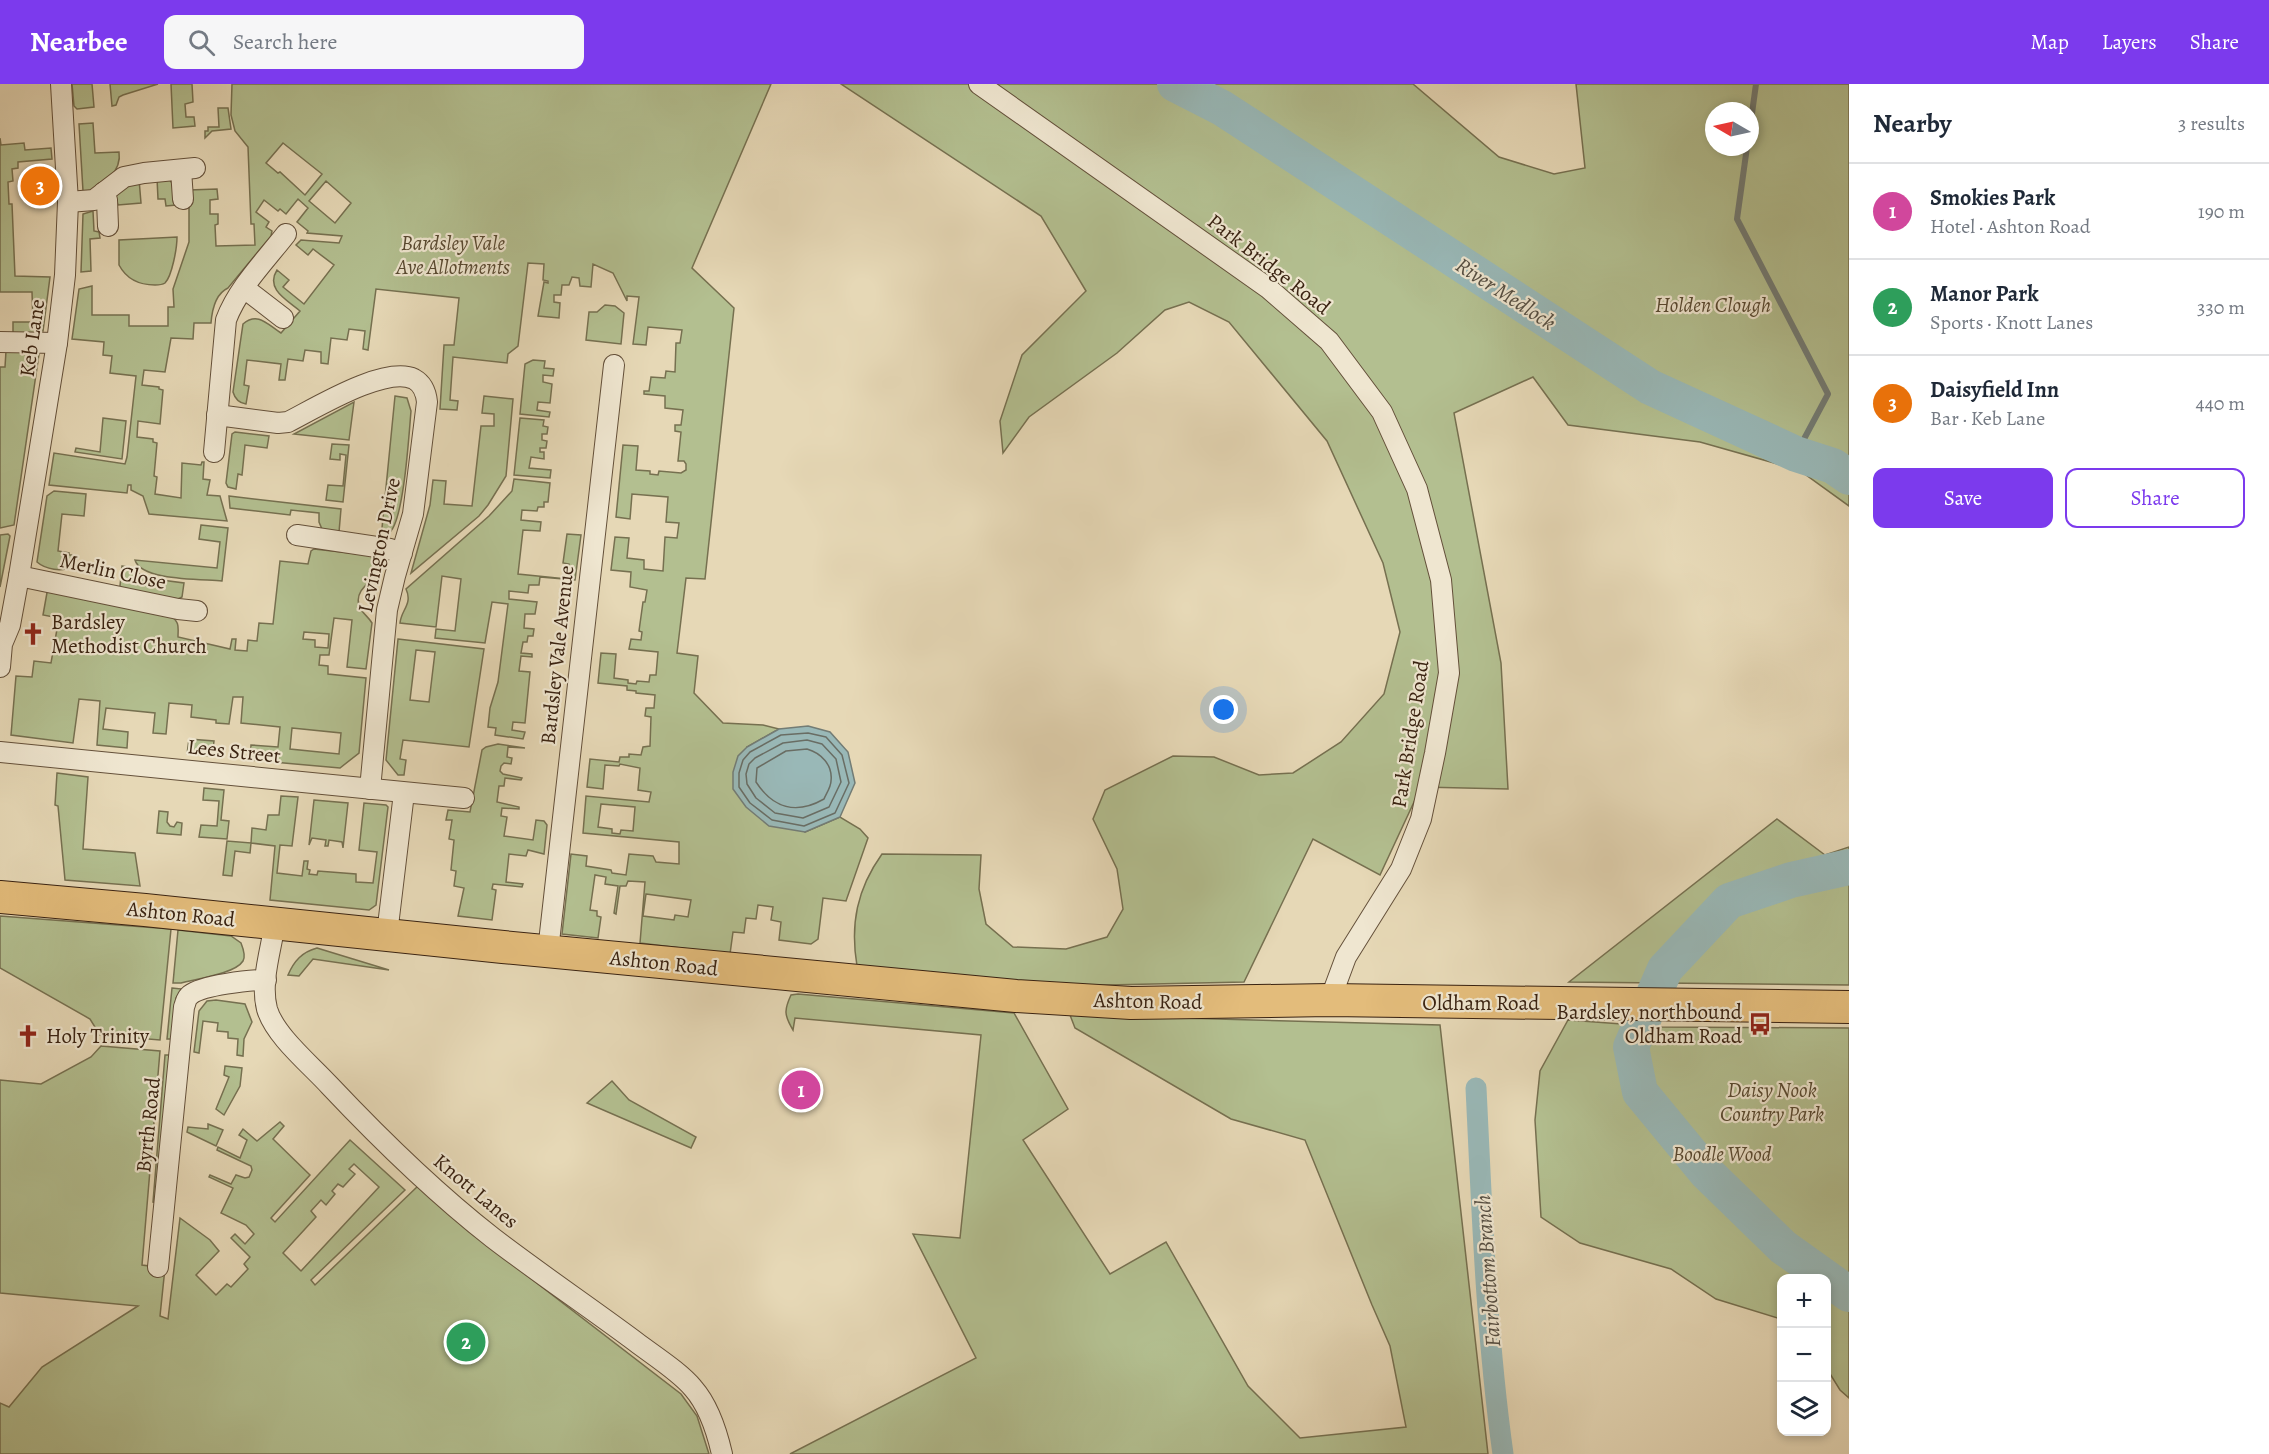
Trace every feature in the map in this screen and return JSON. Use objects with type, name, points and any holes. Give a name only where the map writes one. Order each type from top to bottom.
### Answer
[{"type":"highway","name":"Ashton Road","points":[[0,897],[145,909],[1016,996],[1131,1003],[1330,1000]]},
{"type":"highway","name":"Oldham Road","points":[[1330,1000],[1849,1007]]},
{"type":"street","name":"Keb Lane","points":[[0,667],[1,644],[10,625],[57,343],[68,239],[61,84]]},
{"type":"street","name":"Park Bridge Road","points":[[979,84],[1268,288],[1329,341],[1382,412],[1417,489],[1441,580],[1449,673],[1421,819],[1401,869],[1346,957],[1330,1000]]},
{"type":"street","points":[[68,202],[94,200],[124,177],[144,172],[188,169],[183,199]]},
{"type":"street","points":[[104,192],[107,200],[108,226]]},
{"type":"street","points":[[213,452],[226,320],[231,307],[244,288],[286,234]]},
{"type":"street","points":[[244,288],[283,318]]},
{"type":"street","points":[[0,342],[57,343]]},
{"type":"street","name":"Bardsley Vale Avenue","points":[[548,951],[614,364]]},
{"type":"street","name":"Levington Drive","points":[[217,415],[278,423],[288,422],[353,388],[401,377],[412,378],[425,391],[427,402],[425,426],[413,514],[387,610],[370,789]]},
{"type":"street","points":[[297,535],[390,549],[402,553]]},
{"type":"street","name":"Merlin Close","points":[[19,576],[197,611]]},
{"type":"street","name":"Lees Street","points":[[0,752],[464,798]]},
{"type":"street","points":[[387,934],[404,793]]},
{"type":"street","name":"Knott Lanes","points":[[275,923],[266,980],[267,1008],[272,1021],[294,1048],[403,1160],[493,1238],[656,1357],[693,1388],[707,1410],[722,1454]]},
{"type":"street","name":"Byrth Road","points":[[158,1267],[187,997],[195,991],[238,982],[266,980]]},
{"type":"green space","points":[[72,84],[92,84],[94,107],[77,109],[74,106]]},
{"type":"green space","points":[[110,84],[158,84],[123,95],[119,97],[116,105],[112,106]]},
{"type":"green space","points":[[171,84],[192,84],[193,102],[185,104],[186,117],[194,117],[195,126],[173,128]]},
{"type":"green space","name":"Bardsley Vale Ave Allotments","points":[[232,84],[771,84],[692,268],[734,308],[705,579],[686,578],[677,653],[698,656],[694,693],[723,723],[763,725],[779,729],[747,747],[805,832],[840,817],[860,829],[868,838],[846,901],[823,898],[818,939],[811,944],[779,940],[781,922],[771,920],[773,907],[758,905],[756,919],[746,918],[744,933],[733,932],[730,954],[640,943],[645,882],[628,881],[626,886],[620,886],[616,914],[614,913],[618,886],[605,884],[606,877],[595,875],[590,910],[597,911],[597,916],[601,917],[598,938],[562,934],[571,854],[587,856],[586,866],[626,875],[629,854],[653,856],[656,862],[679,864],[679,842],[583,833],[586,796],[649,802],[651,792],[638,790],[640,768],[620,764],[619,766],[605,765],[603,789],[587,787],[590,759],[619,762],[620,757],[629,757],[629,754],[641,755],[643,747],[650,746],[651,717],[645,716],[646,708],[654,708],[655,695],[636,693],[636,691],[627,690],[627,686],[598,683],[601,653],[616,654],[614,678],[636,684],[637,681],[649,682],[650,675],[656,675],[658,652],[629,649],[631,639],[641,640],[642,632],[639,631],[647,590],[630,587],[631,572],[611,570],[615,537],[629,538],[627,558],[644,560],[644,569],[663,571],[665,537],[677,538],[679,523],[666,522],[668,497],[632,494],[630,519],[616,517],[623,445],[638,446],[636,470],[650,471],[650,474],[658,475],[659,471],[681,473],[686,470],[684,461],[678,461],[681,432],[675,431],[675,425],[681,425],[683,410],[665,408],[665,396],[644,394],[644,391],[649,391],[651,377],[665,378],[666,371],[675,372],[676,343],[680,343],[682,330],[648,327],[646,345],[633,344],[639,297],[627,296],[627,301],[613,273],[593,264],[591,287],[580,286],[579,278],[572,277],[569,285],[562,285],[561,295],[554,295],[554,302],[560,303],[559,318],[538,316],[544,282],[548,283],[548,281],[543,280],[544,264],[528,263],[518,346],[508,354],[507,363],[453,357],[450,400],[458,401],[457,410],[440,409],[444,345],[454,345],[459,298],[376,289],[368,350],[363,349],[365,331],[349,329],[347,340],[331,338],[328,364],[321,363],[321,352],[305,350],[303,361],[288,359],[285,380],[279,380],[281,364],[247,360],[244,385],[249,386],[246,404],[238,400],[233,392],[243,324],[248,320],[258,319],[281,333],[300,311],[279,294],[274,283],[277,270],[289,280],[283,287],[304,304],[334,265],[313,249],[308,255],[296,245],[301,240],[339,243],[342,236],[307,233],[308,231],[297,222],[308,208],[298,199],[286,214],[264,200],[256,212],[269,222],[266,227],[272,231],[271,236],[217,298],[211,323],[194,323],[193,339],[171,338],[165,372],[144,370],[142,385],[159,387],[163,390],[160,424],[138,421],[137,437],[153,439],[153,442],[157,443],[155,494],[181,498],[182,463],[201,465],[204,462],[203,479],[210,480],[207,495],[220,496],[227,521],[149,514],[143,496],[131,490],[131,485],[128,485],[127,493],[49,485],[54,453],[125,464],[127,457],[136,376],[110,373],[112,356],[103,355],[104,342],[72,339],[79,289],[92,286],[92,315],[129,315],[129,326],[168,326],[168,307],[174,307],[173,289],[189,242],[189,190],[217,189],[218,199],[210,200],[210,214],[218,214],[218,224],[215,225],[216,246],[255,245],[254,224],[251,224],[248,147],[235,131],[231,115]],"holes":[[[283,143],[322,174],[305,195],[280,172],[278,173],[266,163]],[[326,181],[351,203],[335,223],[309,201]],[[601,804],[635,807],[633,831],[621,830],[620,834],[612,833],[612,829],[598,827]],[[646,894],[691,900],[688,917],[675,915],[674,920],[643,916]]]},
{"type":"green space","name":"Holden Clough","points":[[841,84],[1413,84],[1499,157],[1554,174],[1585,168],[1576,84],[1849,84],[1849,506],[1799,470],[1700,442],[1568,425],[1533,377],[1454,413],[1501,663],[1508,789],[1421,787],[1380,875],[1313,839],[1244,982],[1061,986],[857,966],[854,936],[858,907],[867,880],[882,854],[981,855],[979,889],[986,924],[1013,947],[1066,949],[1107,937],[1123,909],[1117,869],[1093,819],[1105,790],[1173,756],[1214,757],[1259,775],[1293,773],[1341,742],[1384,694],[1400,632],[1383,563],[1327,441],[1229,322],[1189,302],[1165,310],[1117,353],[1029,417],[1003,453],[1000,421],[1022,355],[1086,291],[1041,216]]},
{"type":"green space","points":[[218,108],[228,108],[231,129],[212,131],[205,138],[205,131],[208,131],[208,127],[219,127]]},
{"type":"green space","points":[[93,123],[95,153],[119,152],[119,159],[118,166],[110,178],[99,187],[86,193],[83,191],[79,124]]},
{"type":"green space","points":[[0,138],[1,145],[24,143],[25,150],[51,148],[52,159],[18,162],[18,168],[12,169],[13,181],[8,182],[9,204],[12,204],[15,276],[50,277],[43,331],[13,337],[13,322],[33,322],[32,292],[0,292]]},
{"type":"green space","points":[[157,178],[168,178],[172,183],[176,205],[166,206],[165,199],[158,199]]},
{"type":"green space","points":[[139,179],[141,203],[118,205],[115,195],[120,188]]},
{"type":"green space","points":[[93,211],[94,231],[99,232],[100,238],[90,239],[91,271],[81,272],[83,214]]},
{"type":"green space","points":[[177,237],[172,268],[164,284],[139,283],[130,278],[119,265],[119,240]]},
{"type":"green space","points":[[605,305],[615,306],[624,313],[621,344],[586,340],[589,312],[597,312]]},
{"type":"green space","points":[[36,349],[39,354],[14,525],[0,528],[0,367],[5,367],[6,351]]},
{"type":"green space","points":[[533,360],[545,361],[544,368],[554,369],[553,376],[543,375],[543,382],[552,384],[550,403],[538,402],[537,410],[550,412],[549,417],[520,414],[525,364]]},
{"type":"green space","points":[[395,396],[407,398],[411,411],[402,495],[394,526],[389,533],[382,532],[382,528]]},
{"type":"green space","points":[[484,396],[513,399],[506,476],[479,516],[411,573],[430,505],[433,480],[446,481],[444,504],[472,506],[481,426],[494,426],[494,414],[482,413]]},
{"type":"green space","points":[[354,402],[349,440],[294,434]]},
{"type":"green space","points":[[103,418],[126,421],[122,459],[75,452],[76,448],[100,452]]},
{"type":"green space","points":[[520,418],[544,420],[543,426],[548,427],[547,434],[542,434],[542,440],[547,441],[546,448],[540,448],[540,452],[544,452],[544,459],[531,457],[529,468],[551,470],[550,478],[514,475]]},
{"type":"green space","points":[[235,432],[269,436],[267,448],[245,445],[242,475],[238,474],[236,489],[228,487],[226,483],[232,434]]},
{"type":"green space","points":[[332,444],[349,445],[343,502],[326,500],[328,485],[343,486],[346,455],[340,454],[340,460],[330,459]]},
{"type":"green space","points":[[514,479],[550,483],[548,502],[544,502],[544,507],[538,507],[537,511],[522,510],[521,520],[541,522],[540,531],[523,530],[518,574],[567,579],[569,564],[563,563],[567,534],[581,535],[575,580],[540,577],[539,585],[529,585],[528,593],[509,591],[509,599],[537,602],[535,614],[525,614],[524,628],[534,629],[533,636],[528,636],[527,642],[523,642],[521,653],[532,654],[532,657],[521,656],[519,671],[530,672],[525,723],[513,722],[512,730],[525,732],[523,739],[495,735],[496,728],[488,727],[490,708],[498,682],[508,604],[492,602],[485,643],[435,638],[436,629],[455,631],[461,579],[442,576],[436,627],[400,623],[408,599],[406,589],[489,516],[512,491]]},
{"type":"green space","points":[[54,491],[86,494],[84,516],[62,514],[58,551],[74,555],[71,566],[59,570],[37,562],[47,496]]},
{"type":"green space","points":[[229,496],[341,509],[339,532],[322,529],[319,513],[291,510],[290,515],[230,508]]},
{"type":"green space","points":[[201,525],[228,528],[222,581],[160,575],[148,572],[135,560],[217,568],[220,542],[199,539]]},
{"type":"green space","points":[[0,535],[10,536],[0,587]]},
{"type":"green space","points":[[314,549],[377,556],[382,560],[381,572],[362,589],[358,599],[362,611],[372,623],[366,669],[347,667],[352,620],[334,618],[329,655],[320,655],[319,665],[328,666],[328,674],[366,678],[359,753],[340,768],[250,760],[251,745],[278,747],[280,727],[241,723],[243,697],[233,697],[229,724],[191,717],[192,705],[169,703],[166,734],[153,733],[155,713],[106,708],[103,729],[128,732],[127,748],[97,745],[100,701],[79,699],[73,743],[11,735],[16,676],[32,677],[34,661],[51,663],[59,618],[43,615],[48,587],[171,616],[177,623],[178,637],[230,649],[232,639],[236,639],[235,650],[247,651],[248,640],[257,641],[259,623],[273,624],[280,561],[308,564],[311,551]],"holes":[[[304,632],[329,634],[328,648],[315,647],[315,640],[303,639]],[[292,728],[341,733],[339,754],[290,749]]]},
{"type":"green space","points":[[122,566],[146,578],[184,583],[182,597],[178,599],[121,589]]},
{"type":"green space","points":[[398,639],[484,649],[469,747],[403,740],[400,759],[406,760],[404,775],[398,775],[386,760]],"holes":[[[416,650],[435,652],[429,702],[410,700]]]},
{"type":"green space","points":[[189,739],[214,741],[212,756],[187,754]]},
{"type":"green space","points":[[498,744],[525,748],[508,747],[507,757],[512,758],[511,764],[504,763],[501,766],[500,771],[503,774],[522,778],[521,780],[505,778],[504,786],[499,786],[497,802],[519,807],[519,809],[502,808],[501,816],[507,817],[504,836],[533,840],[536,820],[544,821],[547,825],[544,854],[528,850],[526,856],[509,854],[506,882],[523,884],[522,887],[493,884],[492,889],[496,890],[492,920],[458,916],[464,888],[454,886],[456,871],[451,870],[454,840],[449,839],[452,820],[446,820],[448,810],[470,812],[482,750]]},
{"type":"green space","points":[[57,773],[88,777],[83,849],[135,853],[140,886],[65,880],[58,806],[55,805]]},
{"type":"green space","points":[[204,788],[224,790],[221,820],[229,821],[227,839],[199,837],[201,825],[217,826],[219,801],[203,800]]},
{"type":"green space","points":[[281,796],[298,797],[292,846],[280,845],[277,873],[302,876],[304,861],[308,861],[309,874],[317,875],[318,871],[356,874],[356,882],[373,883],[377,852],[359,850],[364,803],[388,807],[376,905],[369,910],[270,900],[275,846],[251,843],[252,828],[266,830],[268,815],[279,815]]},
{"type":"green space","points":[[314,800],[348,803],[343,848],[342,842],[329,840],[328,846],[325,846],[326,840],[312,838],[309,845]]},
{"type":"green space","points":[[159,811],[168,812],[167,822],[170,826],[174,827],[177,822],[182,823],[181,835],[157,833]]},
{"type":"green space","points":[[1777,819],[1825,855],[1849,847],[1849,985],[1569,982]]},
{"type":"green space","points":[[227,841],[251,843],[250,853],[235,851],[232,876],[223,875]]},
{"type":"green space","points":[[0,916],[171,929],[160,1040],[100,1035],[90,1019],[0,968]]},
{"type":"green space","points":[[178,930],[231,936],[241,943],[244,959],[239,966],[224,973],[173,983]]},
{"type":"green space","points":[[317,948],[389,970],[313,959],[299,976],[288,975],[299,958]]},
{"type":"green space","points":[[172,988],[182,989],[176,998],[172,1039],[167,1039]]},
{"type":"green space","points":[[791,995],[1014,1013],[1068,1109],[1023,1140],[1110,1274],[1166,1242],[1248,1386],[1300,1438],[1406,1427],[1390,1346],[1305,1140],[1231,1119],[1075,1028],[1070,1015],[1440,1025],[1488,1454],[790,1454],[976,1358],[913,1234],[960,1238],[981,1035],[795,1018],[793,1030],[786,1009]]},
{"type":"green space","points":[[207,1001],[245,1004],[252,1022],[244,1039],[243,1056],[237,1055],[238,1039],[228,1038],[228,1032],[217,1031],[218,1023],[203,1021],[199,1053],[194,1052],[199,1011]]},
{"type":"green space","name":"Boodle Wood","points":[[1568,1020],[1662,1027],[1849,1028],[1849,1398],[1840,1390],[1831,1375],[1831,1274],[1777,1274],[1777,1318],[1716,1299],[1671,1269],[1580,1243],[1541,1217],[1535,1120],[1540,1071]]},
{"type":"green space","points":[[101,1046],[160,1051],[142,1265],[165,1268],[160,1316],[168,1319],[180,1218],[210,1240],[219,1251],[196,1275],[216,1295],[227,1284],[231,1287],[248,1269],[244,1264],[250,1257],[231,1238],[235,1234],[245,1244],[254,1234],[246,1225],[221,1213],[233,1188],[209,1177],[210,1175],[231,1184],[236,1175],[249,1177],[251,1166],[217,1150],[218,1147],[240,1158],[247,1140],[239,1135],[243,1129],[257,1141],[280,1122],[284,1126],[273,1139],[310,1175],[271,1218],[275,1222],[350,1140],[405,1190],[311,1280],[315,1285],[419,1185],[477,1237],[681,1394],[697,1416],[709,1454],[0,1454],[0,1403],[9,1407],[42,1367],[138,1306],[0,1293],[0,1080],[41,1084],[91,1057]],"holes":[[[354,1164],[379,1187],[301,1271],[283,1253],[316,1217],[311,1211],[321,1200],[326,1205],[335,1194],[332,1191],[338,1184],[343,1187],[355,1174],[349,1169]]]},
{"type":"green space","points":[[165,1055],[171,1055],[159,1203],[153,1202]]},
{"type":"green space","points":[[225,1066],[242,1068],[240,1086],[224,1115],[216,1109],[229,1077],[224,1075]]},
{"type":"green space","points":[[612,1081],[629,1100],[696,1137],[691,1148],[587,1103]]},
{"type":"green space","points":[[208,1124],[223,1130],[216,1146],[187,1132],[188,1127],[208,1129]]},
{"type":"water","points":[[808,726],[830,732],[848,752],[855,783],[840,817],[805,832],[769,826],[746,807],[733,789],[733,772],[738,756],[747,747],[779,729]]},
{"type":"waterway","name":"River Medlock","points":[[1175,84],[1222,108],[1650,387],[1796,454],[1833,466],[1849,477]]},
{"type":"waterway","points":[[1754,102],[1756,84]]},
{"type":"waterway","points":[[1746,156],[1737,219],[1828,394],[1796,454]]},
{"type":"waterway","name":"River Medlock","points":[[1849,867],[1791,880],[1729,901],[1665,969],[1631,1047],[1640,1092],[1706,1172],[1783,1247],[1849,1294]]},
{"type":"waterway","name":"Fairbottom Branch","points":[[1476,1088],[1489,1317],[1503,1454]]},
{"type":"place","name":"Daisyfield Inn","points":[[40,186]]},
{"type":"place","name":"Bardsley Methodist Church","points":[[33,634]]},
{"type":"place","name":"Bardsley, northbound Oldham Road","points":[[1760,1024]]},
{"type":"place","name":"Holy Trinity","points":[[28,1036]]},
{"type":"place","name":"Smokies Park","points":[[801,1090]]},
{"type":"place","name":"Manor Park","points":[[466,1342]]},
{"type":"park label","name":"Daisy Nook Country Park","points":[[1772,1102]]}]
